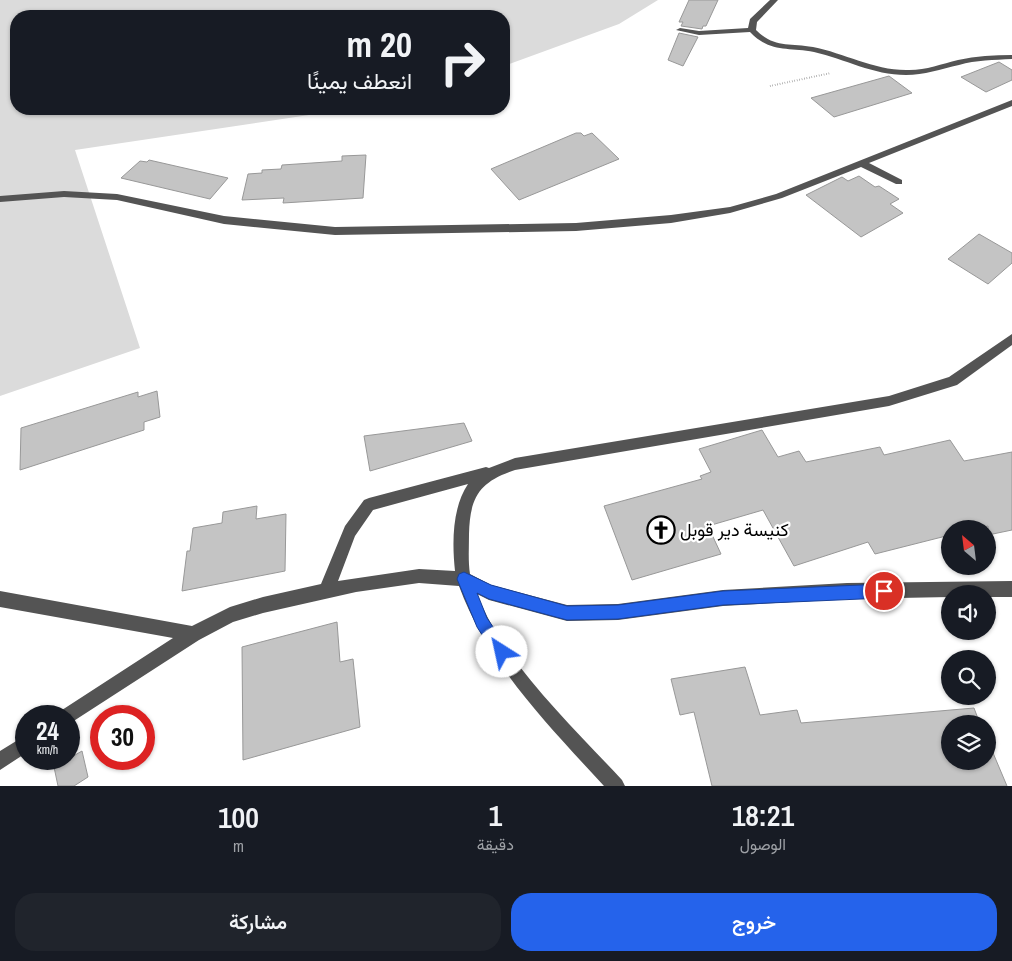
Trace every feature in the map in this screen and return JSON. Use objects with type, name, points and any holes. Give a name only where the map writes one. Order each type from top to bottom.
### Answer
[{"type":"street","points":[[752,30],[753,21],[774,0]]},
{"type":"street","points":[[680,30],[699,33],[752,30],[766,44],[817,50],[880,71],[909,73],[980,58],[1012,57]]},
{"type":"street","points":[[0,199],[64,194],[117,197],[224,220],[335,231],[576,227],[671,219],[730,210],[779,196],[1012,103]]},
{"type":"street","points":[[863,164],[899,182]]},
{"type":"street","points":[[326,591],[350,531],[370,506],[515,464],[888,401],[954,381],[1012,339]]},
{"type":"street","points":[[496,470],[478,482],[466,498],[462,521],[464,579],[482,622],[513,668],[549,713],[616,786]]},
{"type":"street","points":[[80,708],[193,634],[230,615],[356,584],[419,576],[464,579],[489,592],[567,613],[618,612],[723,598],[847,591],[1012,589]]},
{"type":"street","points":[[0,599],[193,634]]},
{"type":"street","points":[[0,761],[15,751]]},
{"type":"path","points":[[770,86],[840,71],[858,64]]},
{"type":"shaded area","points":[[0,0],[658,0],[619,24],[510,64],[510,10],[10,10],[10,115],[309,115],[75,150],[140,348],[0,396]]},
{"type":"building","points":[[689,0],[718,0],[706,26],[703,26],[702,29],[681,26],[683,22],[679,22]]},
{"type":"building","points":[[679,33],[698,37],[683,66],[668,60]]},
{"type":"building","points":[[999,62],[1012,70],[1012,80],[986,92],[961,77]]},
{"type":"building","points":[[889,76],[912,93],[834,117],[811,98]]},
{"type":"building","points":[[576,133],[581,133],[584,136],[592,133],[619,159],[519,200],[491,169]]},
{"type":"building","points":[[366,155],[363,198],[283,203],[284,198],[242,200],[248,174],[262,173],[262,170],[281,169],[282,165],[342,161],[342,156]]},
{"type":"building","points":[[149,160],[228,178],[210,199],[121,178],[140,161],[147,162]]},
{"type":"building","points":[[859,176],[875,187],[879,186],[899,199],[890,204],[903,213],[861,237],[806,195],[842,177],[848,181]]},
{"type":"building","points":[[979,234],[1012,253],[1012,263],[988,284],[948,259]]},
{"type":"building","points":[[157,391],[160,417],[144,422],[144,430],[20,470],[21,428],[138,392],[138,397]]},
{"type":"building","points":[[464,423],[472,441],[370,471],[364,436]]},
{"type":"building","points":[[762,430],[778,457],[799,451],[806,462],[880,447],[884,455],[950,440],[964,461],[1012,452],[1012,530],[996,533],[996,520],[941,520],[941,537],[875,554],[868,542],[794,566],[763,510],[708,526],[721,554],[632,580],[604,506],[702,479],[700,476],[711,472],[699,449]]},
{"type":"building","points":[[257,506],[256,519],[286,514],[285,571],[182,591],[187,551],[190,551],[193,528],[222,523],[223,512]]},
{"type":"building","points":[[337,622],[340,662],[353,659],[360,727],[243,760],[242,647]]},
{"type":"building","points":[[745,667],[760,715],[797,710],[801,723],[974,708],[977,715],[941,715],[941,770],[996,770],[996,760],[1007,786],[712,786],[694,712],[680,715],[671,679]]},
{"type":"building","points":[[82,751],[88,777],[74,786],[58,786],[55,770],[80,770],[80,752]]},
{"type":"place","name":"كنيسة دير قوبل","points":[[661,530]]},
{"type":"route","points":[[502,652],[482,622],[464,579],[489,592],[567,613],[618,612],[723,598],[847,591],[884,591]]}]
